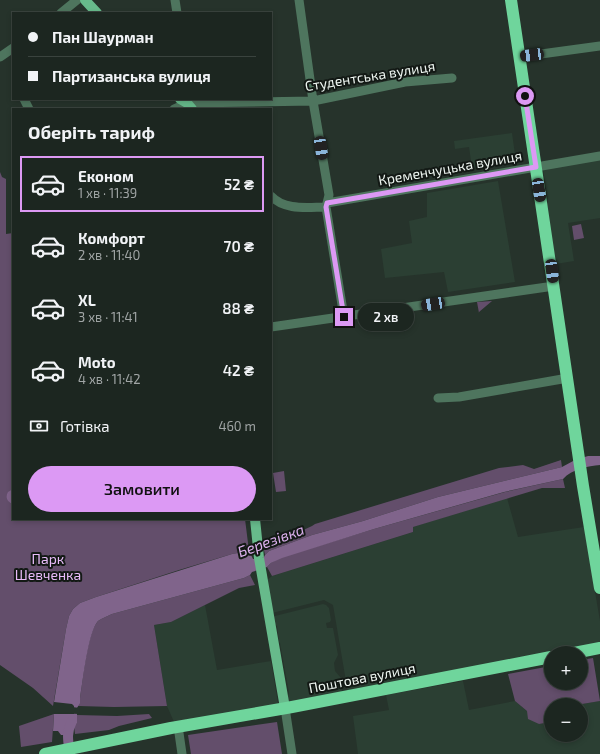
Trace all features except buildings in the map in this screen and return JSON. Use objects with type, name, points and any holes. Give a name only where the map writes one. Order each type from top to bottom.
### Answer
[{"type":"highway","points":[[511,0],[583,486],[600,588]]},
{"type":"highway","points":[[588,650],[600,648]]},
{"type":"highway","name":"Поштова вулиця","points":[[48,753],[178,726],[285,708],[544,658]]},
{"type":"main road","points":[[85,0],[96,12]]},
{"type":"main road","points":[[254,520],[259,558],[285,708]]},
{"type":"street","points":[[62,12],[77,0]]},
{"type":"street","points":[[175,0],[177,12]]},
{"type":"street","points":[[299,0],[329,195],[327,205],[344,317]]},
{"type":"street","points":[[519,57],[600,46]]},
{"type":"street","points":[[0,57],[12,49]]},
{"type":"street","name":"Студентська вулиця","points":[[176,108],[187,103],[314,101],[405,82],[452,78]]},
{"type":"street","name":"Кременчуцька вулиця","points":[[272,197],[278,202],[293,207],[327,205],[600,156]]},
{"type":"street","points":[[272,327],[554,286]]},
{"type":"street","points":[[438,398],[459,397],[568,378]]},
{"type":"street","points":[[285,708],[292,754]]},
{"type":"street","points":[[178,726],[182,754]]},
{"type":"shaded area","points":[[512,133],[516,162],[472,168],[469,147],[455,149],[454,141]]},
{"type":"shaded area","points":[[600,158],[600,218],[568,223],[574,261],[556,264],[546,207],[548,201],[543,169]]},
{"type":"shaded area","points":[[498,181],[515,282],[448,292],[444,272],[385,278],[381,249],[412,243],[409,221],[427,217],[427,193]]},
{"type":"shaded area","points":[[588,456],[600,456],[600,465],[575,470],[563,479],[504,492],[374,529],[282,558],[271,563],[267,567],[252,572],[244,578],[112,614],[101,619],[94,627],[91,635],[84,669],[80,703],[77,708],[77,723],[72,729],[70,735],[61,735],[58,731],[53,731],[54,714],[74,714],[74,706],[72,704],[54,702],[69,616],[73,609],[80,603],[232,554],[249,551],[253,559],[262,558],[269,551],[312,535],[363,521],[438,497],[562,467],[575,460]]},
{"type":"shaded area","points":[[12,490],[12,504],[8,501],[8,492]]},
{"type":"shaded area","points":[[507,498],[518,537],[584,527],[600,621],[600,645],[588,649],[588,646],[544,646],[544,654],[348,693],[333,605],[324,600],[272,613],[266,581],[272,576],[413,532],[412,527]]},
{"type":"shaded area","points":[[323,604],[329,608],[331,620],[330,622],[326,623],[327,628],[333,628],[338,655],[334,663],[335,671],[341,678],[342,690],[340,694],[289,702],[287,699],[289,693],[277,626],[274,624],[273,618],[275,616]]},
{"type":"shaded area","points":[[205,605],[217,670],[271,661],[278,703],[277,705],[175,724],[167,706],[154,625],[171,622]]},
{"type":"shaded area","points":[[463,681],[469,710],[515,701],[539,724],[544,723],[544,742],[588,742],[588,703],[600,701],[600,754],[358,754],[353,716],[389,710],[386,695]]},
{"type":"green space","name":"Парк Шевченка","points":[[0,172],[2,177],[6,179],[6,234],[12,233],[12,520],[245,520],[249,551],[232,554],[179,570],[80,603],[73,609],[69,616],[53,706],[33,688],[0,665]]},
{"type":"green space","points":[[581,224],[584,238],[574,240],[572,226]]},
{"type":"green space","points":[[492,301],[479,312],[479,313],[477,302]]},
{"type":"green space","points":[[561,460],[562,467],[438,497],[363,521],[312,535],[269,551],[265,555],[264,550],[269,546],[315,524],[499,468],[523,465],[534,469]]},
{"type":"green space","points":[[284,471],[286,491],[276,492],[273,473]]},
{"type":"green space","points":[[563,479],[565,488],[542,488],[413,527],[413,532],[272,576],[267,567],[282,557],[374,529],[505,492]]},
{"type":"green space","points":[[250,575],[255,585],[239,588],[171,622],[154,625],[167,706],[78,706],[88,646],[94,627],[98,621],[112,614],[244,578]]},
{"type":"green space","points":[[593,658],[600,701],[588,703],[588,698],[544,698],[544,723],[539,724],[528,719],[527,711],[515,701],[508,674],[544,667],[544,690],[588,690],[588,659]]},
{"type":"green space","points":[[54,714],[52,742],[21,747],[19,726]]},
{"type":"green space","points":[[149,714],[152,718],[109,730],[75,734],[74,726],[77,723],[77,715],[117,716]]},
{"type":"green space","points":[[277,722],[282,754],[191,754],[188,735]]},
{"type":"pier","points":[[72,707],[80,708],[79,714],[54,713],[72,713]]},
{"type":"waterway","name":"Березівка","points":[[70,754],[68,733],[72,721]]},
{"type":"route","points":[[344,317],[326,207],[327,203],[536,167],[525,96]]}]
